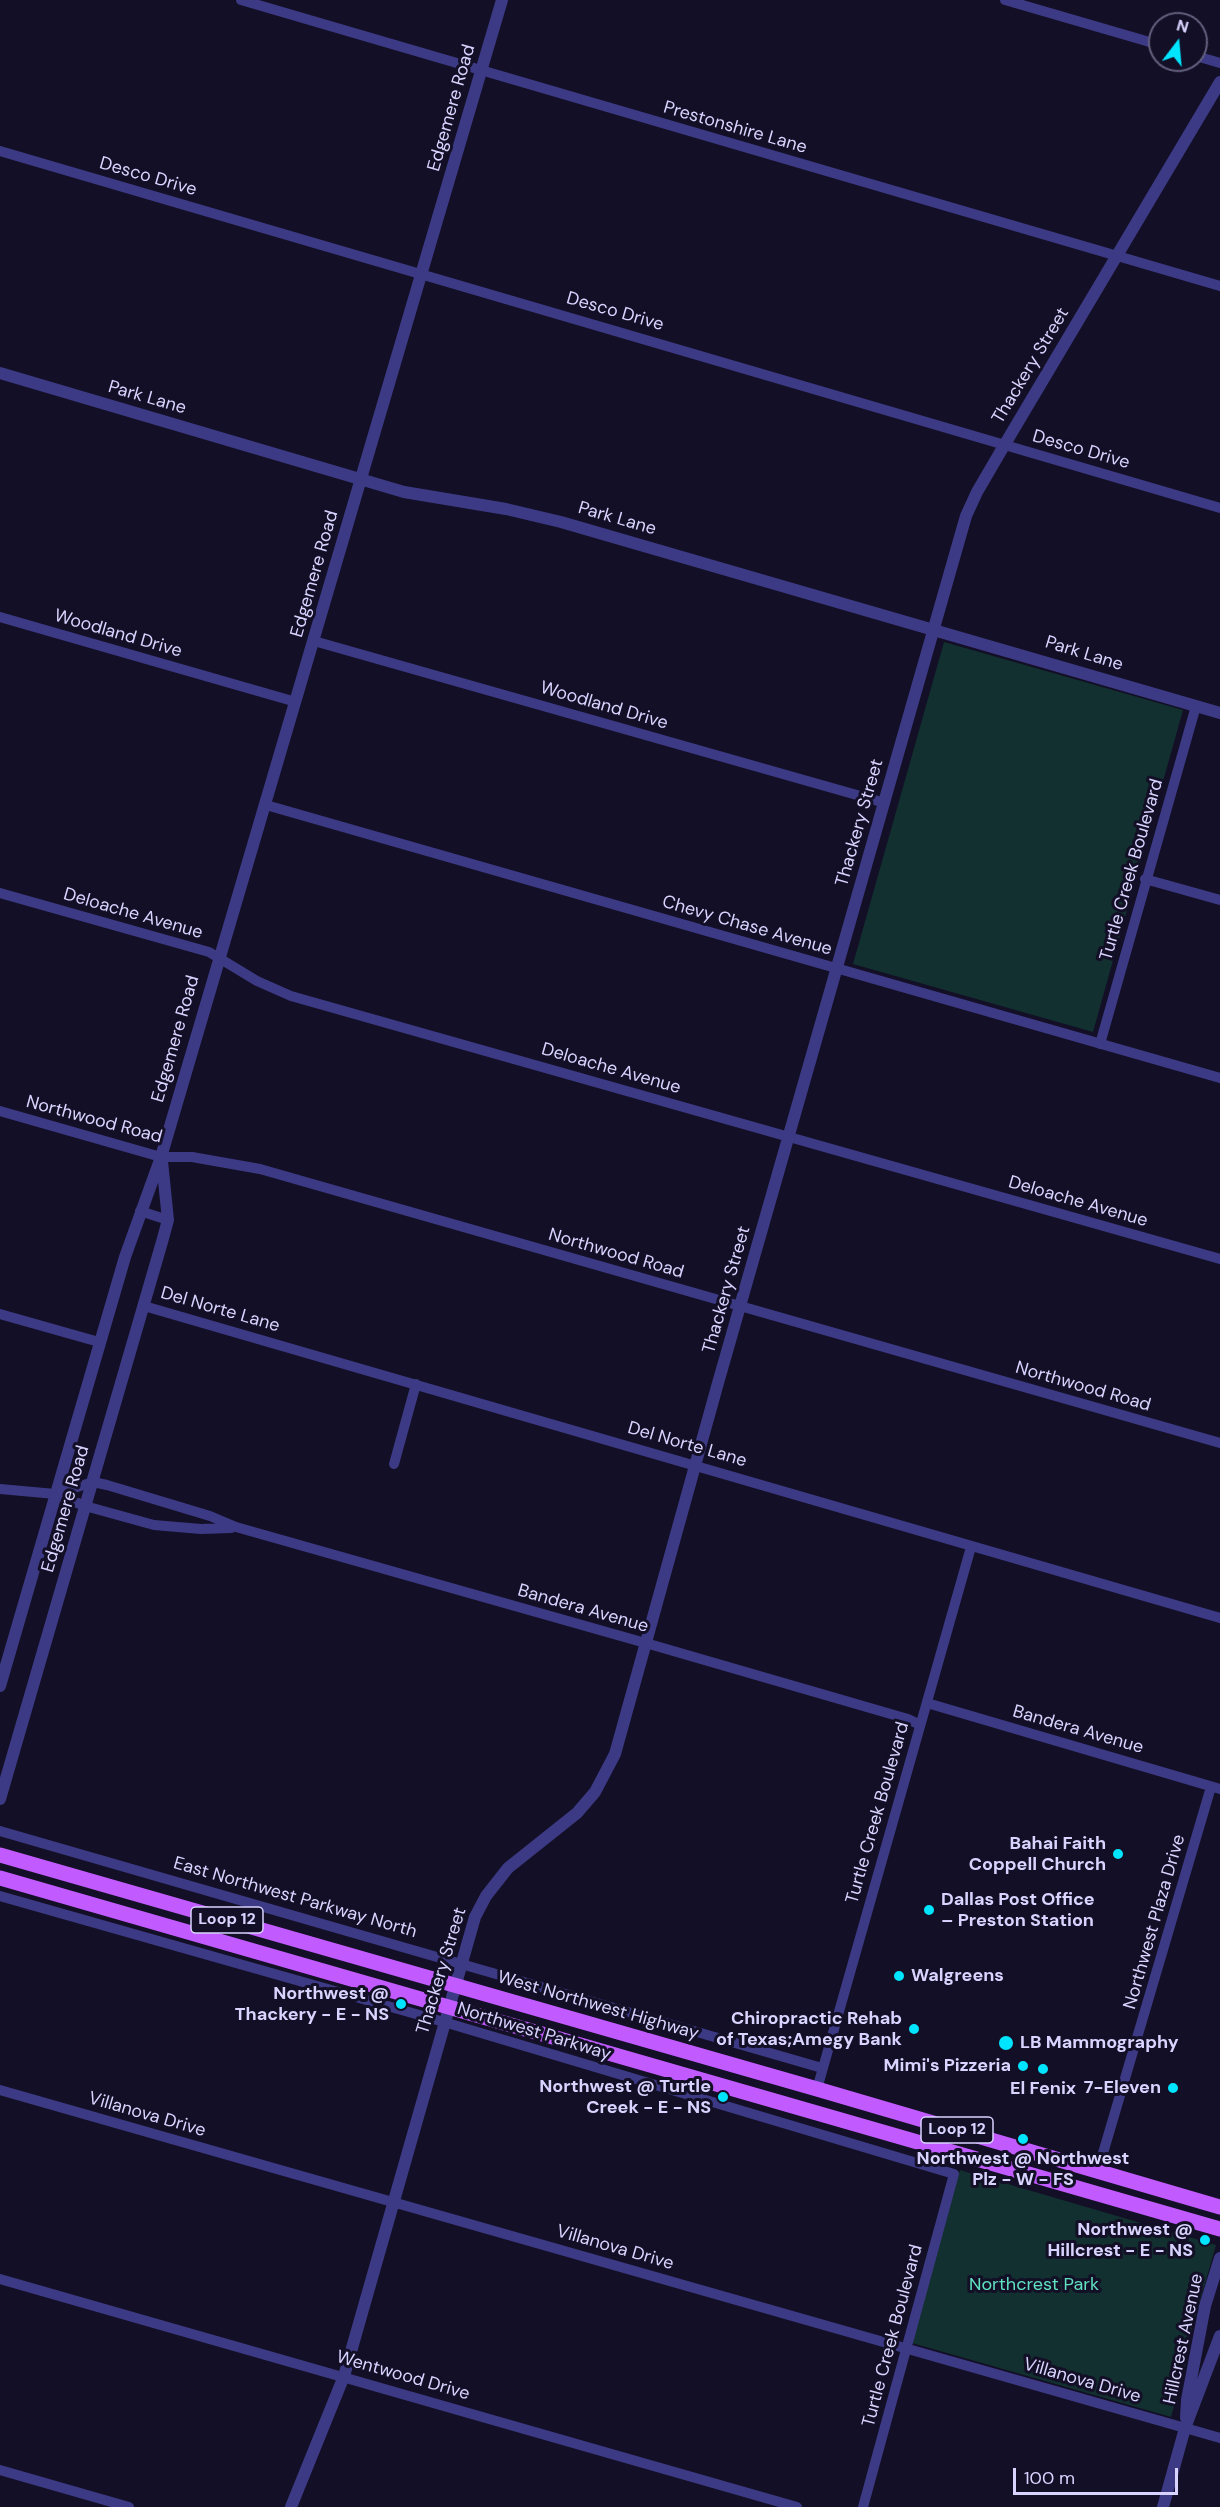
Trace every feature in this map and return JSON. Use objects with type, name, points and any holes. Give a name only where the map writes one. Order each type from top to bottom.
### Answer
[{"type":"main road","name":"West Northwest Highway","points":[[0,1855],[1220,2207]]},
{"type":"main road","name":"Loop 12","points":[[0,1878],[1220,2229]]},
{"type":"main road","points":[[809,2112],[817,2089]]},
{"type":"street","name":"Prestonshire Lane","points":[[241,0],[1220,286]]},
{"type":"street","name":"Edgemere Road","points":[[0,1686],[99,1342],[140,1211],[161,1157],[266,805],[502,0]]},
{"type":"street","points":[[1005,0],[1148,42]]},
{"type":"street","name":"Thackery Street","points":[[291,2507],[344,2376],[475,1917],[498,1879],[519,1858],[577,1812],[595,1792],[615,1755],[644,1643],[966,516],[1005,444],[1220,82]]},
{"type":"street","name":"Desco Drive","points":[[0,151],[1220,508]]},
{"type":"street","name":"Park Lane","points":[[0,373],[404,492],[533,514],[1220,712]]},
{"type":"street","name":"Woodland Drive","points":[[0,617],[296,702]]},
{"type":"street","name":"Woodland Drive","points":[[314,641],[885,803]]},
{"type":"street","name":"Turtle Creek Boulevard","points":[[1100,1044],[1145,879],[1197,706]]},
{"type":"street","name":"Chevy Chase Avenue","points":[[266,805],[1220,1078]]},
{"type":"street","points":[[1145,879],[1220,900]]},
{"type":"street","name":"Deloache Avenue","points":[[0,893],[209,952],[257,981],[291,996],[1220,1259]]},
{"type":"street","name":"Northwood Road","points":[[0,1111],[161,1157],[192,1157],[260,1169],[1220,1443]]},
{"type":"street","name":"Edgemere Road","points":[[0,1799],[168,1220],[161,1157]]},
{"type":"street","points":[[140,1211],[168,1220]]},
{"type":"street","name":"Del Norte Lane","points":[[144,1306],[1220,1618]]},
{"type":"street","points":[[0,1314],[99,1342]]},
{"type":"street","points":[[394,1464],[416,1384]]},
{"type":"street","name":"Bandera Avenue","points":[[55,1494],[93,1482],[210,1516],[236,1527],[908,1719],[920,1725]]},
{"type":"street","name":"Bandera Avenue","points":[[0,1489],[55,1494],[86,1506],[154,1525],[201,1529],[236,1527]]},
{"type":"street","name":"Turtle Creek Boulevard","points":[[817,2089],[971,1547]]},
{"type":"street","name":"Bandera Avenue","points":[[927,1703],[1216,1788]]},
{"type":"street","name":"Northwest Plaza Drive","points":[[1098,2170],[1216,1788]]},
{"type":"street","name":"East Northwest Parkway North","points":[[0,1831],[822,2068]]},
{"type":"street","name":"Northwest Parkway","points":[[0,1896],[444,2022],[954,2174]]},
{"type":"street","name":"Villanova Drive","points":[[0,2090],[1220,2438]]},
{"type":"street","name":"Turtle Creek Boulevard","points":[[863,2507],[954,2174]]},
{"type":"street","name":"Hillcrest Avenue","points":[[1185,2428],[1187,2400],[1205,2306],[1220,2258]]},
{"type":"street","name":"Wentwood Drive","points":[[0,2279],[797,2507]]},
{"type":"street","name":"Hillcrest Avenue","points":[[1163,2507],[1185,2428],[1220,2336]]},
{"type":"street","points":[[0,2470],[129,2507]]},
{"type":"green space","points":[[944,642],[1183,710],[1093,1032],[853,964]]},
{"type":"green space","name":"Northcrest Park","points":[[960,2170],[1216,2245],[1186,2350],[1185,2370],[1171,2417],[912,2343]]},
{"type":"place","name":"Bahai Faith Coppell Church","points":[[1118,1854]]},
{"type":"place","name":"Dallas Post Office – Preston Station","points":[[929,1910]]},
{"type":"place","name":"Walgreens","points":[[899,1976]]},
{"type":"place","name":"Northwest @ Thackery - E - NS","points":[[401,2004]]},
{"type":"place","name":"Chiropractic Rehab of Texas;Amegy Bank","points":[[914,2029]]},
{"type":"place","name":"LB Mammography","points":[[1006,2043]]},
{"type":"place","name":"Mimi's Pizzeria","points":[[1023,2066]]},
{"type":"place","name":"El Fenix","points":[[1043,2069]]},
{"type":"place","name":"7-Eleven","points":[[1173,2088]]},
{"type":"place","name":"Northwest @ Turtle Creek - E - NS","points":[[723,2097]]},
{"type":"place","name":"Northwest @ Northwest Plz - W - FS","points":[[1023,2139]]},
{"type":"place","name":"Northwest @ Hillcrest - E - NS","points":[[1205,2240]]}]
